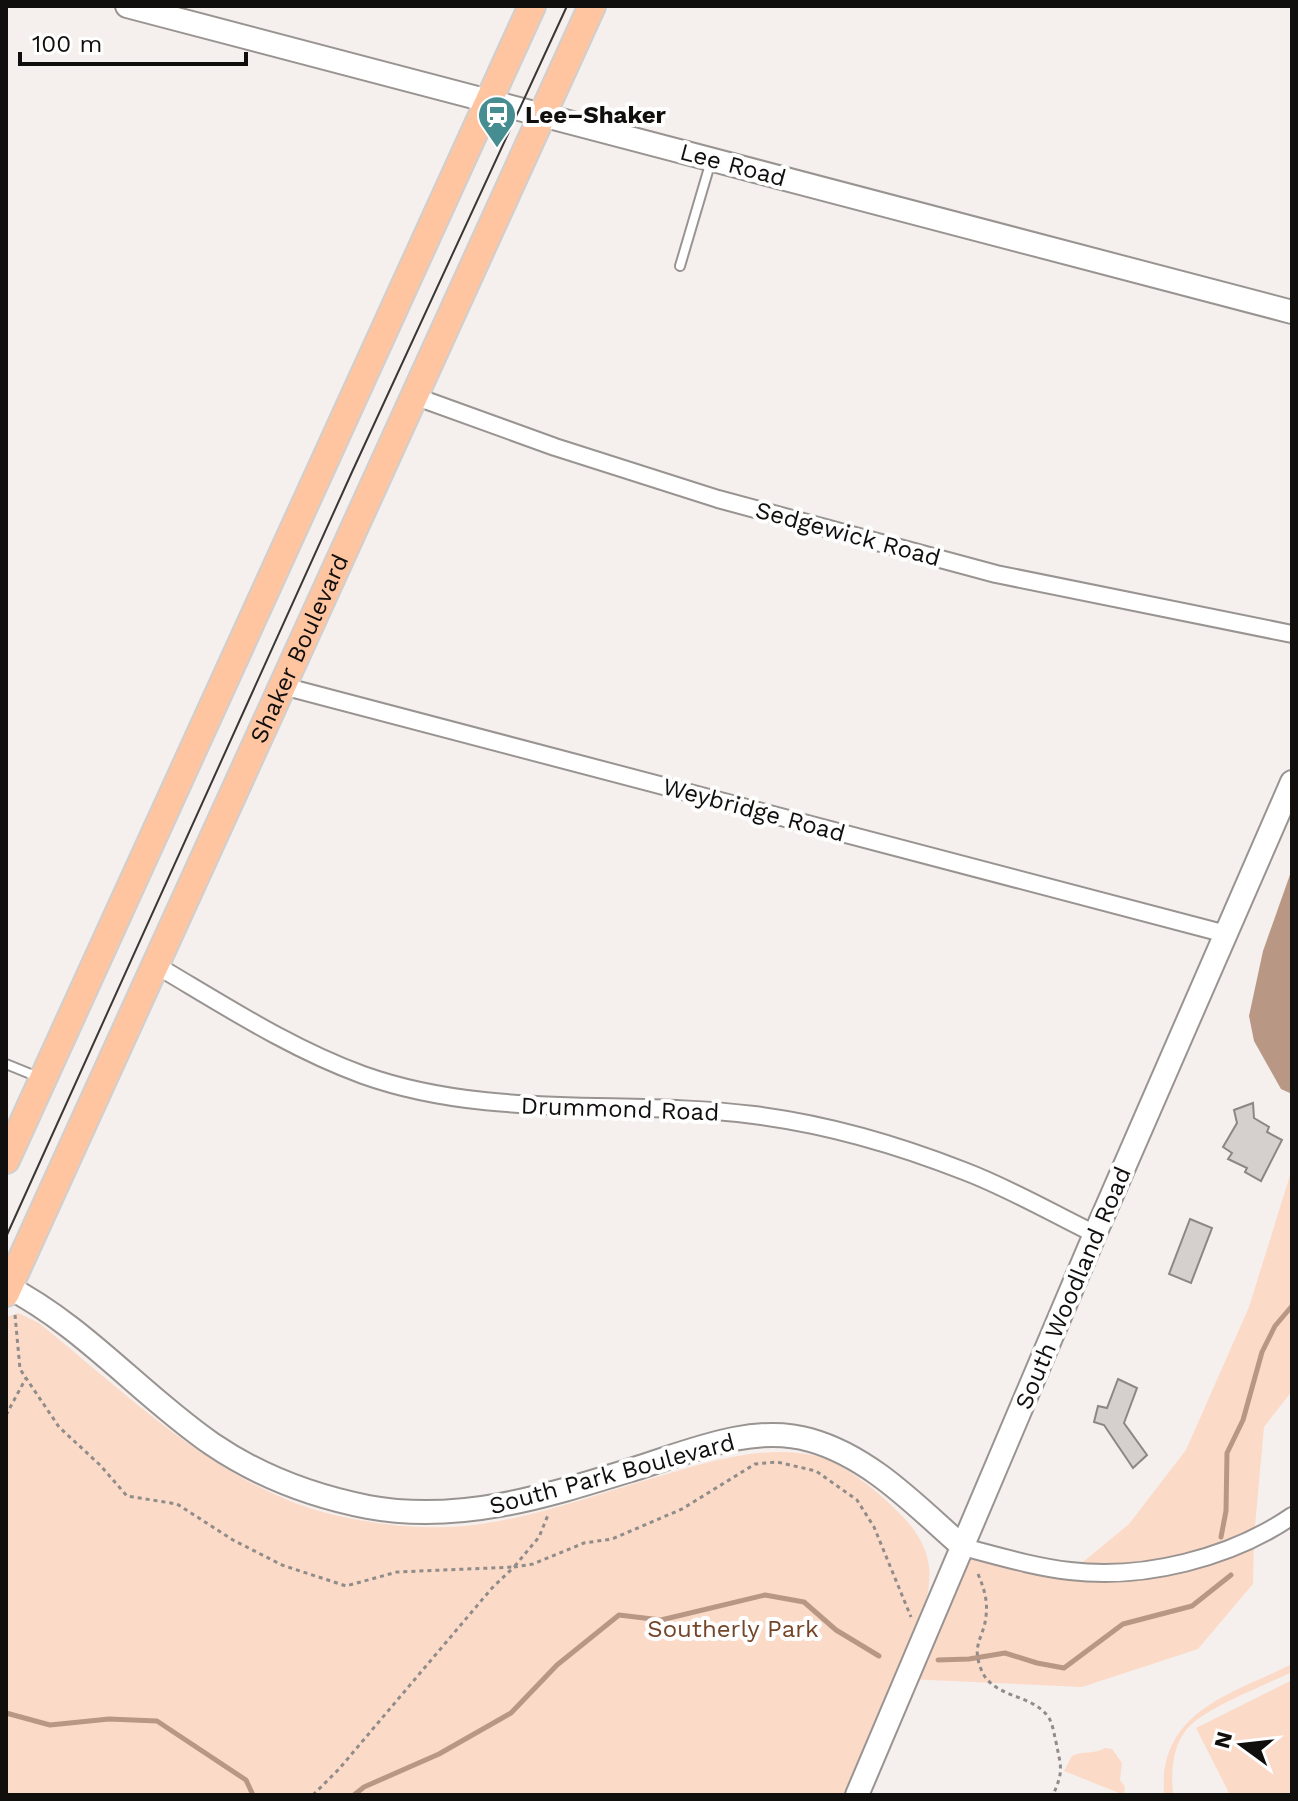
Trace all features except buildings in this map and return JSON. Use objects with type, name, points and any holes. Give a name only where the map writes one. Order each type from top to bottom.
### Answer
[{"type":"main road","points":[[8,1150],[532,6]]},
{"type":"main road","name":"Shaker Boulevard","points":[[9,1295],[154,964],[592,6]]},
{"type":"street","name":"Lee Road","points":[[127,6],[1292,312]]},
{"type":"street","name":"Sedgewick Road","points":[[414,396],[555,447],[732,503],[996,574],[1292,634]]},
{"type":"street","name":"Weybridge Road","points":[[283,686],[1226,934]]},
{"type":"street","name":"South Woodland Road","points":[[857,1795],[907,1679],[919,1628],[963,1547],[1292,782]]},
{"type":"street","name":"Drummond Road","points":[[154,964],[281,1038],[364,1075],[430,1093],[502,1105],[676,1108],[756,1115],[864,1137],[965,1171],[1095,1234]]},
{"type":"street","name":"South Park Boulevard","points":[[9,1295],[68,1326],[211,1444],[240,1462],[298,1489],[369,1507],[405,1512],[479,1510],[546,1495],[692,1450],[752,1436],[783,1435],[810,1440],[869,1469],[895,1487],[963,1547]]},
{"type":"street","points":[[963,1547],[1072,1571],[1122,1573],[1174,1564],[1220,1551],[1243,1543],[1292,1516]]},
{"type":"lane","points":[[680,266],[711,160]]},
{"type":"lane","points":[[6,1064],[43,1079]]},
{"type":"path","points":[[9,1295],[20,1369],[59,1427],[100,1465],[127,1496],[177,1504],[233,1540],[282,1565],[346,1586],[397,1572],[533,1564],[584,1543],[612,1539],[682,1509],[755,1464],[777,1462],[816,1471],[857,1500],[874,1527],[919,1628]]},
{"type":"path","points":[[6,1415],[26,1378]]},
{"type":"path","points":[[313,1795],[339,1769],[492,1588],[534,1545],[547,1522],[546,1495]]},
{"type":"path","points":[[978,1574],[984,1589],[987,1614],[977,1645],[981,1670],[996,1687],[1031,1701],[1050,1719],[1062,1771],[1053,1795]]},
{"type":"green space","points":[[1292,1169],[1292,1391],[1264,1427],[1253,1584],[1198,1649],[1082,1687],[907,1679],[963,1547],[1072,1571],[1129,1524],[1186,1450],[1249,1307]]},
{"type":"green space","name":"Southerly Park","points":[[18,1313],[39,1323],[183,1440],[222,1466],[262,1489],[304,1506],[348,1518],[382,1524],[452,1527],[549,1509],[732,1457],[796,1453],[817,1456],[837,1464],[870,1486],[909,1524],[925,1550],[929,1577],[919,1624],[845,1795],[6,1795],[6,1317]]},
{"type":"green space","points":[[1292,1664],[1292,1672],[1221,1705],[1187,1729],[1178,1743],[1174,1760],[1173,1795],[1164,1795],[1165,1767],[1173,1743],[1186,1725],[1223,1697]]},
{"type":"green space","points":[[1292,1680],[1292,1795],[1230,1795],[1196,1728]]},
{"type":"green space","points":[[1112,1749],[1122,1763],[1120,1780],[1125,1787],[1124,1795],[1064,1771],[1072,1756]]},
{"type":"shaded area","points":[[1292,869],[1292,1094],[1281,1089],[1254,1041],[1249,1016],[1263,951]]},
{"type":"waterway","points":[[1221,1537],[1226,1511],[1227,1453],[1243,1420],[1262,1352],[1275,1326],[1292,1306]]},
{"type":"waterway","points":[[938,1660],[1005,1653],[1064,1668],[1123,1624],[1192,1606],[1231,1575]]},
{"type":"waterway","points":[[354,1795],[364,1787],[439,1754],[511,1713],[557,1665],[619,1615],[661,1620],[765,1595],[804,1602],[836,1630],[879,1656]]},
{"type":"waterway","points":[[6,1713],[50,1725],[109,1719],[157,1721],[246,1780],[253,1795]]},
{"type":"tram line","points":[[6,1237],[567,6]]},
{"type":"place","name":"Lee–Shaker","points":[[497,149]]}]
